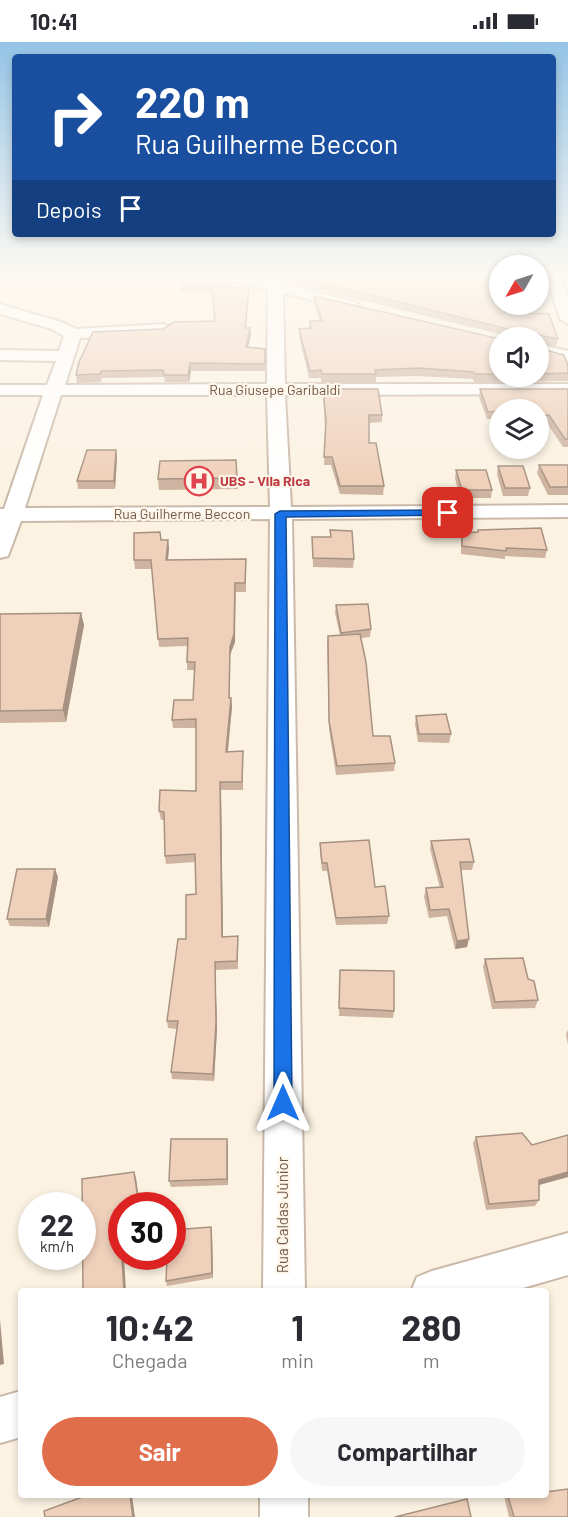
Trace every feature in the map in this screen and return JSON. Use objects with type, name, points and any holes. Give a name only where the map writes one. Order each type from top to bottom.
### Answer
[{"type":"street","points":[[0,551],[6,514],[70,344]]},
{"type":"street","name":"Rua Caldas Júnior","points":[[276,344],[280,514],[284,1288]]},
{"type":"street","points":[[549,352],[568,356]]},
{"type":"street","points":[[0,355],[66,356]]},
{"type":"street","name":"Rua Giusepe Garibaldi","points":[[0,390],[568,388]]},
{"type":"street","name":"Rua Guilherme Beccon","points":[[6,514],[568,511]]},
{"type":"street","points":[[446,1288],[568,1254]]},
{"type":"street","points":[[0,1420],[18,1415]]},
{"type":"street","points":[[284,1498],[284,1517]]},
{"type":"building","points":[[87,344],[247,344],[246,347],[265,349],[265,364],[190,363],[188,375],[164,375],[163,370],[101,371],[100,374],[76,375]]},
{"type":"building","points":[[303,344],[489,344],[489,374],[418,368],[375,370],[376,374],[322,374],[321,370],[310,371]]},
{"type":"building","points":[[549,351],[564,355],[568,373],[549,374]]},
{"type":"building","points":[[323,389],[378,389],[382,415],[369,415],[369,443],[376,443],[384,486],[340,486],[332,457],[324,457],[326,421]]},
{"type":"building","points":[[480,389],[568,389],[568,439],[565,439],[549,415],[549,399],[489,399],[488,412]]},
{"type":"building","points":[[87,450],[116,450],[114,481],[77,481]]},
{"type":"building","points":[[236,460],[237,478],[158,479],[160,461]]},
{"type":"building","points":[[539,465],[568,465],[568,487],[550,487]]},
{"type":"building","points":[[498,466],[523,466],[530,488],[505,488]]},
{"type":"building","points":[[456,470],[486,470],[492,490],[462,490]]},
{"type":"building","points":[[541,528],[547,550],[506,548],[506,551],[462,546],[462,533],[478,532],[478,530]]},
{"type":"building","points":[[330,530],[352,531],[354,559],[313,558],[312,537],[331,537]]},
{"type":"building","points":[[160,532],[161,540],[168,540],[166,560],[246,559],[245,583],[235,583],[234,634],[230,647],[229,698],[231,698],[226,752],[243,751],[242,782],[220,782],[222,937],[238,936],[237,961],[215,962],[216,1022],[213,1074],[171,1072],[178,1021],[167,1021],[178,939],[186,939],[186,895],[196,894],[195,854],[165,856],[164,812],[159,811],[160,790],[196,791],[196,719],[172,720],[174,700],[193,700],[195,662],[187,662],[188,638],[158,639],[151,560],[134,560],[134,533]]},
{"type":"building","points":[[368,604],[371,629],[341,633],[336,605]]},
{"type":"building","points":[[81,613],[63,710],[0,711],[0,614]]},
{"type":"building","points":[[360,634],[366,662],[373,736],[390,736],[395,763],[337,766],[329,721],[328,636]]},
{"type":"building","points":[[446,714],[451,734],[419,734],[416,716]]},
{"type":"building","points":[[469,839],[474,862],[460,862],[469,939],[457,941],[449,909],[430,910],[426,888],[443,887],[431,841]]},
{"type":"building","points":[[369,840],[375,887],[385,886],[389,916],[336,918],[327,863],[322,863],[320,843]]},
{"type":"building","points":[[17,869],[55,869],[46,919],[7,919]]},
{"type":"building","points":[[523,958],[528,979],[534,981],[538,1000],[495,1002],[485,959]]},
{"type":"building","points":[[340,970],[394,971],[394,1011],[339,1008]]},
{"type":"building","points":[[522,1133],[532,1145],[568,1135],[568,1172],[539,1180],[539,1200],[489,1204],[476,1137]]},
{"type":"building","points":[[171,1139],[227,1139],[227,1179],[169,1181]]},
{"type":"building","points":[[134,1172],[137,1192],[108,1192],[108,1270],[123,1270],[124,1288],[83,1288],[83,1270],[96,1270],[96,1192],[82,1192],[82,1179]]},
{"type":"building","points":[[211,1227],[212,1273],[166,1281],[166,1270],[186,1270],[186,1229]]},
{"type":"building","points":[[568,1489],[568,1517],[514,1517],[509,1498],[549,1498],[549,1492]]},
{"type":"building","points":[[80,1498],[130,1498],[133,1517],[45,1517],[44,1511]]},
{"type":"building","points":[[467,1499],[471,1517],[395,1517]]},
{"type":"place","name":"UBS - Vila Rica","points":[[199,481]]},
{"type":"route","points":[[283,1103],[280,514],[448,513]]}]
